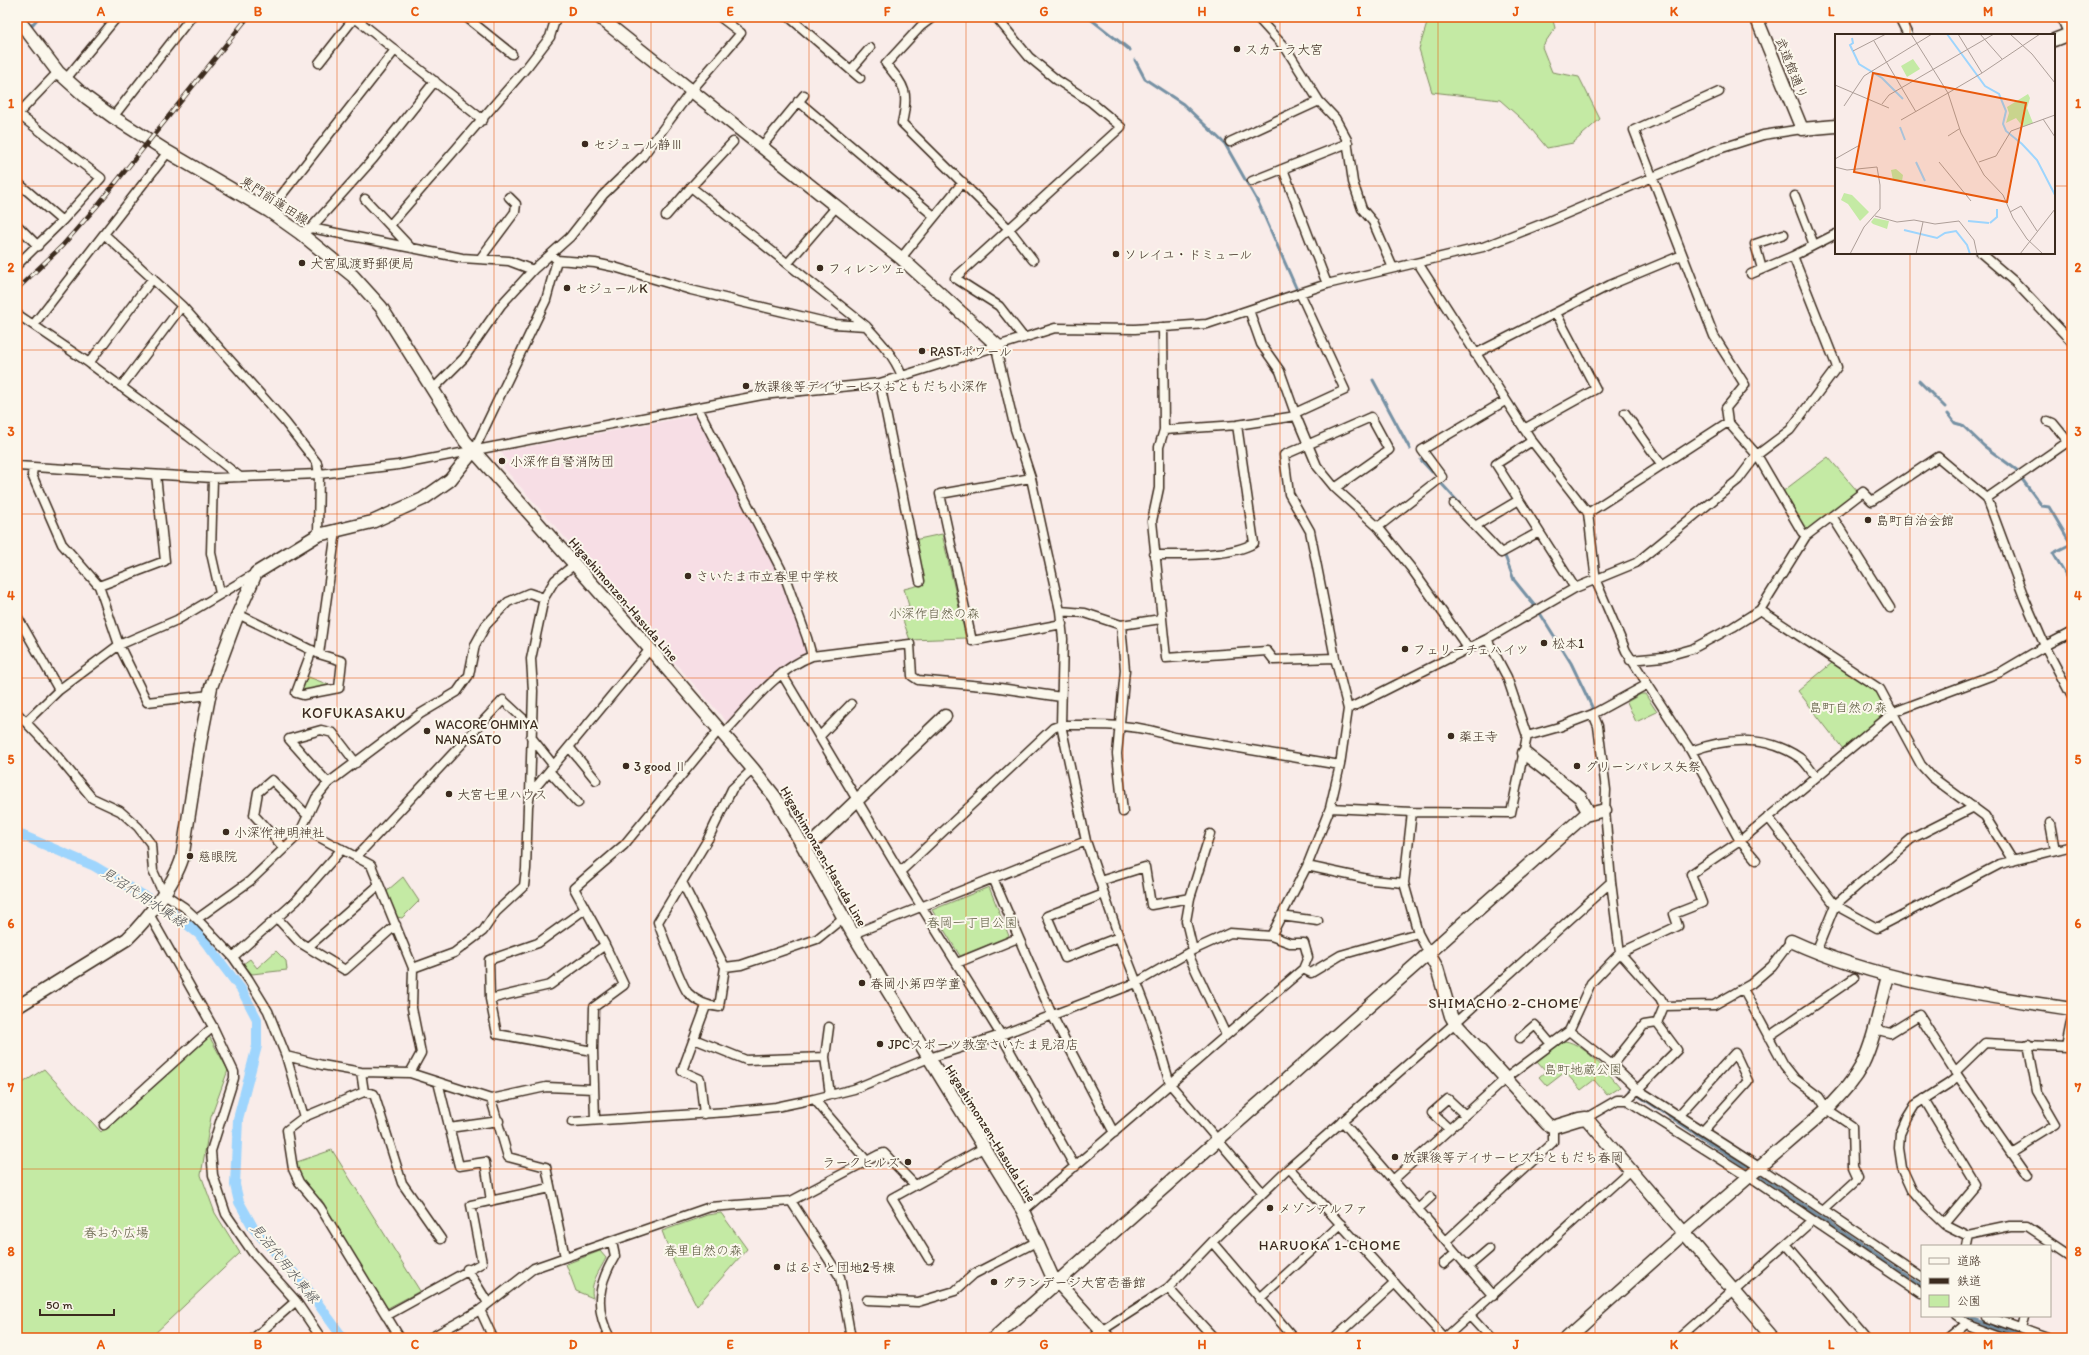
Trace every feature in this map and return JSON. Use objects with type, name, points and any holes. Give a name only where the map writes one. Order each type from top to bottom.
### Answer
[{"type":"street","points":[[17,265],[38,246],[101,178],[18,115],[62,76],[117,17]]},
{"type":"street","points":[[113,117],[191,17]]},
{"type":"street","points":[[319,63],[355,17],[483,120]]},
{"type":"street","points":[[466,17],[512,54]]},
{"type":"street","points":[[390,225],[483,120],[550,37],[556,17]]},
{"type":"street","points":[[599,17],[901,258],[997,347],[1015,429],[1031,478],[1060,611],[1062,624],[1060,697],[1061,724],[1086,841],[1118,937],[1152,1022],[1170,1084],[1217,1141],[1263,1193]]},
{"type":"street","points":[[433,389],[464,358],[502,305],[533,270],[554,257],[602,195],[642,157],[692,90],[741,33],[720,17]]},
{"type":"street","points":[[789,17],[860,78]]},
{"type":"street","points":[[933,17],[921,26],[886,64],[902,82],[906,92],[906,105],[902,122],[1009,229],[1033,260]]},
{"type":"street","points":[[996,17],[1029,56],[1057,80],[1091,102],[1121,127],[955,278],[999,306],[1024,338]]},
{"type":"street","points":[[1257,17],[1288,50],[1319,101],[1335,118],[1348,143],[1353,182],[1362,209],[1373,222],[1393,268]]},
{"type":"street","name":"武道館通り","points":[[1757,17],[1802,129]]},
{"type":"street","points":[[1899,17],[1908,34]]},
{"type":"street","points":[[2055,40],[2071,36],[2061,17]]},
{"type":"street","name":"東門前蓮田線","points":[[18,21],[62,76],[113,117],[168,152],[268,211],[305,230],[367,290],[391,321],[458,432],[474,450]]},
{"type":"street","points":[[851,70],[870,48]]},
{"type":"street","points":[[268,211],[395,50]]},
{"type":"street","points":[[305,230],[373,159],[435,81]]},
{"type":"street","points":[[1718,92],[1634,130],[1714,336],[1745,385],[1726,408],[1728,422],[1757,455],[1802,532],[1806,536]]},
{"type":"street","points":[[762,146],[804,95]]},
{"type":"street","points":[[798,101],[934,216]]},
{"type":"street","points":[[1230,142],[1319,101]]},
{"type":"street","points":[[17,466],[213,478],[319,474],[398,465],[762,395],[880,383],[1056,328],[1163,327],[1208,324],[1327,284],[1483,247],[1742,140],[1802,129],[1835,126]]},
{"type":"street","points":[[666,216],[733,142]]},
{"type":"street","points":[[1252,181],[1348,143]]},
{"type":"street","points":[[34,324],[168,152]]},
{"type":"street","points":[[1283,169],[1327,284]]},
{"type":"street","points":[[17,182],[62,221]]},
{"type":"street","points":[[901,258],[963,182]]},
{"type":"street","points":[[691,187],[866,326],[897,361],[902,376]]},
{"type":"street","points":[[1795,196],[1814,245]]},
{"type":"street","points":[[480,259],[514,212],[516,204],[509,197]]},
{"type":"street","points":[[365,198],[411,248]]},
{"type":"street","points":[[788,263],[837,206]]},
{"type":"street","points":[[17,225],[38,246]]},
{"type":"street","points":[[305,230],[462,258],[509,261],[533,270]]},
{"type":"street","points":[[104,234],[182,306],[285,422],[317,463],[319,474],[318,535]]},
{"type":"street","points":[[1762,269],[1755,244],[1784,234]]},
{"type":"street","points":[[1751,274],[1793,256],[1835,234]]},
{"type":"street","points":[[1981,254],[2016,283],[2072,342]]},
{"type":"street","points":[[1475,354],[1610,285],[1682,255]]},
{"type":"street","points":[[1348,709],[1487,639],[1575,588],[1596,581],[1636,563],[1738,480],[1757,455],[1790,430],[1837,367],[1793,256]]},
{"type":"street","points":[[554,257],[595,263],[691,290],[834,324],[866,326]]},
{"type":"street","points":[[26,722],[59,690],[119,645],[177,620],[318,535],[372,522],[423,499],[450,480],[474,450],[546,300],[554,257]]},
{"type":"street","points":[[1418,263],[1532,441],[1588,513],[1596,581],[1630,660],[1690,751],[1740,841],[1756,860]]},
{"type":"street","points":[[89,363],[153,278]]},
{"type":"street","points":[[1164,430],[1237,425],[1295,414],[1345,390],[1300,293]]},
{"type":"street","points":[[121,387],[182,306]]},
{"type":"street","points":[[1249,310],[1260,344],[1280,371],[1295,414],[1316,466],[1335,488],[1378,527],[1411,568],[1468,648]]},
{"type":"street","points":[[1524,429],[1596,389],[1556,313]]},
{"type":"street","points":[[17,314],[34,324],[89,363],[188,436],[240,477]]},
{"type":"street","points":[[1163,327],[1164,430],[1159,447],[1159,488],[1152,521],[1154,555],[1166,658],[1267,651],[1274,660],[1335,658]]},
{"type":"street","points":[[880,383],[920,581]]},
{"type":"street","points":[[1378,527],[1442,478],[1422,450],[1505,401]]},
{"type":"street","points":[[698,408],[785,577],[812,656]]},
{"type":"street","points":[[1625,413],[1662,465]]},
{"type":"street","points":[[1270,936],[1307,866],[1330,808],[1340,764],[1348,709],[1335,658],[1310,531],[1288,494],[1284,455],[1371,417],[1389,450],[1335,488]]},
{"type":"street","points":[[1988,498],[2070,443],[2053,423],[2048,421]]},
{"type":"street","points":[[1588,513],[1728,422]]},
{"type":"street","points":[[1154,555],[1198,554],[1237,550],[1244,549],[1254,542],[1237,425]]},
{"type":"street","points":[[1532,441],[1496,464],[1575,588]]},
{"type":"street","name":"Higashimonzen-Hasuda Line","points":[[474,450],[650,649],[753,769],[778,802],[843,918],[1024,1211],[1049,1269],[1057,1283],[1101,1336]]},
{"type":"street","points":[[1630,660],[1664,657],[1692,649],[1733,628],[1760,610],[1806,536],[1863,492],[1872,501],[1938,457],[1988,498],[2025,600],[2045,646],[2072,697]]},
{"type":"street","points":[[33,468],[32,475],[62,544],[99,586],[119,645],[147,702],[210,695]]},
{"type":"street","points":[[99,586],[165,561],[156,475]]},
{"type":"street","points":[[213,478],[211,553],[220,593]]},
{"type":"street","points":[[1031,478],[940,494],[972,641],[1062,624]]},
{"type":"street","points":[[1475,526],[1519,500]]},
{"type":"street","points":[[1454,504],[1501,553],[1539,532]]},
{"type":"street","points":[[1832,516],[1890,608]]},
{"type":"street","points":[[238,614],[315,652],[342,661],[339,688],[303,694],[296,693],[315,652],[336,531]]},
{"type":"street","points":[[413,968],[454,953],[483,931],[496,912],[524,886],[528,806],[530,794],[533,691],[531,659],[544,598],[555,580],[575,564]]},
{"type":"street","points":[[17,1006],[127,939],[142,925],[178,872],[182,859],[200,743],[210,695],[238,614],[256,573]]},
{"type":"street","points":[[197,919],[250,881],[267,866],[283,847],[294,839],[302,828],[316,798],[328,783],[356,763],[386,738],[420,714],[457,692],[469,675],[476,645],[486,625],[508,602],[529,593],[544,598]]},
{"type":"street","points":[[1760,610],[1880,689],[1922,765],[1932,777],[1985,816],[2013,861]]},
{"type":"street","points":[[1060,611],[1085,613],[1121,625],[1161,619]]},
{"type":"street","points":[[17,616],[59,690]]},
{"type":"street","points":[[1121,625],[1125,670],[1117,754],[1123,812]]},
{"type":"street","points":[[1393,1180],[1504,1079],[1569,1031],[1591,983],[1620,953],[1678,926],[1674,914],[1702,903],[1691,874],[1740,841],[1894,712],[2002,672],[2045,646],[2072,632]]},
{"type":"street","points":[[1330,808],[1412,812],[1511,813],[1527,736],[1507,677],[1487,639]]},
{"type":"street","points":[[595,1120],[593,1051],[594,1007],[624,985],[605,945],[574,888],[624,845],[721,732],[782,674],[801,660],[812,656],[910,644],[912,676],[918,680],[993,687],[1060,697]]},
{"type":"street","points":[[530,794],[650,649]]},
{"type":"street","points":[[782,674],[858,798],[900,872],[923,906],[1001,1035],[1075,1167]]},
{"type":"street","points":[[1527,736],[1559,727],[1593,714],[1646,685]]},
{"type":"street","points":[[356,857],[503,700],[531,726]]},
{"type":"street","points":[[820,736],[851,704]]},
{"type":"street","points":[[17,713],[92,798],[120,811],[138,827],[151,844],[153,871],[162,894],[184,907],[233,957],[268,1011],[286,1056],[304,1117]]},
{"type":"street","points":[[1593,714],[1598,726],[1606,790],[1605,810],[1610,882],[1620,953],[1660,998],[1664,1006],[1658,1024]]},
{"type":"street","points":[[805,850],[945,716]]},
{"type":"street","points":[[900,872],[1053,728],[1061,724],[1119,725],[1150,728],[1174,737],[1340,764]]},
{"type":"street","points":[[328,783],[289,739],[322,730],[333,733],[356,763]]},
{"type":"street","points":[[531,737],[551,769],[578,803]]},
{"type":"street","points":[[1690,751],[1710,744],[1731,741],[1747,741],[1777,746],[1801,759],[1816,777]]},
{"type":"street","points":[[569,747],[596,780]]},
{"type":"street","points":[[1524,753],[1580,797],[1589,813]]},
{"type":"street","points":[[682,882],[725,967],[719,1007],[706,1006],[688,993],[662,935],[658,922],[708,838],[732,789],[753,769]]},
{"type":"street","points":[[283,847],[254,815],[258,792],[272,780],[308,816]]},
{"type":"street","points":[[1816,952],[1835,905],[1911,839],[1974,808]]},
{"type":"street","points":[[994,1338],[1589,813],[1605,810]]},
{"type":"street","points":[[1412,812],[1404,883],[1418,933],[1437,968],[1451,1016],[1455,1023],[1504,1079],[1547,1124],[1553,1127],[1586,1118],[1617,1100],[1627,1100],[1749,1177],[1921,1293]]},
{"type":"street","points":[[1768,817],[1835,905],[1877,928],[2000,864],[2072,846]]},
{"type":"street","points":[[2050,823],[2055,850]]},
{"type":"street","points":[[302,828],[371,865],[413,968],[412,1008],[421,1053],[410,1073]]},
{"type":"street","points":[[1210,834],[1190,898],[1186,921],[1190,952],[1226,1035]]},
{"type":"street","points":[[853,934],[1086,841]]},
{"type":"street","points":[[233,957],[296,901],[342,849]]},
{"type":"street","points":[[1307,866],[1372,880],[1404,883]]},
{"type":"street","points":[[1100,881],[1145,868],[1151,905],[1190,898]]},
{"type":"street","points":[[993,878],[1052,1015],[1114,1133]]},
{"type":"street","points":[[1101,1336],[1168,1288],[1212,1242],[1289,1168],[1455,1023],[1610,882]]},
{"type":"street","points":[[308,947],[379,885]]},
{"type":"street","points":[[1104,894],[1047,916],[1065,958],[1118,937]]},
{"type":"street","points":[[586,909],[538,943],[489,960],[490,998],[496,1034],[593,1051]]},
{"type":"street","points":[[150,912],[213,1027],[234,1072],[234,1078],[211,1151],[213,1175],[226,1214],[253,1253],[296,1301],[321,1338]]},
{"type":"street","points":[[1281,916],[1318,922]]},
{"type":"street","points":[[277,918],[300,942],[345,970],[396,925]]},
{"type":"street","points":[[725,967],[741,965],[817,939],[843,918]]},
{"type":"street","points":[[572,1122],[704,1114],[776,1107],[814,1099],[854,1089],[929,1058],[1001,1035],[1136,983],[1190,952],[1230,933],[1270,936],[1290,943],[1304,943],[1308,957],[1304,969],[1024,1211]]},
{"type":"street","points":[[1304,969],[1311,973],[1341,955],[1418,933]]},
{"type":"street","points":[[957,963],[1018,938]]},
{"type":"street","points":[[1664,1006],[1714,1005],[1743,989],[1772,966],[1791,941],[1856,967],[1888,976],[2072,1009]]},
{"type":"street","points":[[490,998],[550,985],[605,945]]},
{"type":"street","points":[[1567,1338],[1826,1109],[1842,1093],[1861,1066],[1874,1029],[1888,976]]},
{"type":"street","points":[[1768,1037],[1854,978]]},
{"type":"street","points":[[1743,989],[1784,1065],[1795,1079],[1819,1097],[1826,1109],[1852,1126],[1853,1167],[1858,1178],[1824,1210]]},
{"type":"street","points":[[704,1114],[700,1079],[682,1071],[706,1006]]},
{"type":"street","points":[[1874,1029],[1890,1032],[1919,1015],[1956,1074],[2027,1175]]},
{"type":"street","points":[[2040,1242],[2027,1227],[2011,1227],[1968,1236],[1944,1223],[1924,1205],[1912,1190],[1902,1168],[1899,1148],[1900,1134],[1915,1105],[1948,1084],[1986,1043],[2066,1047],[2072,1017]]},
{"type":"street","points":[[1612,1065],[1644,1025],[1658,1024]]},
{"type":"street","points":[[1627,1100],[1677,1050],[1658,1024]]},
{"type":"street","points":[[1520,1038],[1534,1025],[1551,1044]]},
{"type":"street","points":[[104,1125],[213,1027]]},
{"type":"street","points":[[829,1027],[825,1057],[830,1095]]},
{"type":"street","points":[[1569,1031],[1612,1065],[1637,1089],[1703,1130],[1921,1276]]},
{"type":"street","points":[[694,1040],[746,1060],[825,1057]]},
{"type":"street","points":[[2011,1152],[2056,1124],[2037,1092],[2028,1044]]},
{"type":"street","points":[[1679,1115],[1735,1053],[1748,1081],[1703,1130]]},
{"type":"street","points":[[286,1056],[322,1065],[361,1072],[410,1073],[491,1099],[546,1087],[594,1089]]},
{"type":"street","points":[[361,1072],[364,1092]]},
{"type":"street","points":[[438,1082],[459,1166],[485,1162],[491,1201]]},
{"type":"street","points":[[400,1338],[320,1207],[298,1182],[293,1169],[287,1130],[304,1117],[364,1092],[374,1094],[402,1183],[441,1239]]},
{"type":"street","points":[[491,1099],[499,1121],[508,1157],[546,1167],[565,1257]]},
{"type":"street","points":[[814,1099],[867,1161]]},
{"type":"street","points":[[1449,1130],[1432,1113],[1448,1099],[1465,1115]]},
{"type":"street","points":[[1924,1099],[1976,1185],[1944,1223]]},
{"type":"street","points":[[1586,1118],[1774,1338]]},
{"type":"street","points":[[449,1128],[499,1121]]},
{"type":"street","points":[[1342,1121],[1493,1296]]},
{"type":"street","points":[[1446,1241],[1553,1142],[1553,1127]]},
{"type":"street","points":[[929,1259],[892,1198],[985,1147]]},
{"type":"street","points":[[430,1338],[480,1310],[534,1268],[710,1207],[791,1201],[867,1161],[884,1154],[915,1185]]},
{"type":"street","points":[[1289,1168],[1445,1338],[1630,1170]]},
{"type":"street","points":[[386,1316],[467,1269],[482,1262],[471,1205],[550,1188]]},
{"type":"street","points":[[1418,1209],[1431,1197]]},
{"type":"street","points":[[791,1201],[840,1277],[851,1338]]},
{"type":"street","points":[[1680,1338],[1812,1220]]},
{"type":"street","points":[[1259,1299],[1341,1224]]},
{"type":"street","points":[[1966,1245],[1968,1236]]},
{"type":"street","points":[[867,1300],[918,1302],[955,1291],[974,1274],[1038,1241]]},
{"type":"street","points":[[610,1338],[604,1326],[599,1300],[605,1273],[615,1256],[612,1242]]},
{"type":"street","points":[[1212,1242],[1259,1299],[1294,1338]]},
{"type":"street","points":[[1786,1244],[1867,1338]]},
{"type":"street","points":[[2051,1247],[2072,1257]]},
{"type":"street","points":[[1468,1267],[1489,1249]]},
{"type":"street","points":[[1443,1264],[1456,1253]]},
{"type":"street","points":[[467,1269],[488,1303]]},
{"type":"street","points":[[1335,1338],[1395,1283]]},
{"type":"street","points":[[1168,1288],[1214,1338]]},
{"type":"street","points":[[255,1338],[296,1301]]},
{"type":"street","points":[[480,1310],[493,1338]]},
{"type":"street","points":[[1470,1316],[1490,1338]]},
{"type":"street","points":[[1957,1317],[1966,1323],[2008,1338]]},
{"type":"street","points":[[1989,1317],[2047,1338]]},
{"type":"street","points":[[2021,1328],[2024,1317]]},
{"type":"street","points":[[1948,1338],[1966,1323]]},
{"type":"shaded area","name":"さいたま市立春里中学校","points":[[697,415],[762,541],[794,611],[807,652],[772,675],[727,722],[503,467],[509,462],[501,452]]},
{"type":"green space","points":[[1429,17],[1552,17],[1555,28],[1542,47],[1552,72],[1579,77],[1600,119],[1573,143],[1547,148],[1527,124],[1500,100],[1432,92],[1419,49]]},
{"type":"green space","points":[[1828,457],[1859,493],[1808,532],[1802,530],[1782,492]]},
{"type":"green space","name":"小深作自然の森","points":[[942,534],[966,638],[910,640],[899,609],[909,606],[904,589],[924,584],[914,540]]},
{"type":"green space","name":"島町自然の森","points":[[1832,663],[1879,693],[1890,711],[1843,749],[1798,691]]},
{"type":"green space","points":[[306,676],[332,686],[304,692],[301,688]]},
{"type":"green space","points":[[1641,694],[1645,694],[1657,712],[1636,722],[1627,702]]},
{"type":"green space","points":[[403,877],[419,901],[402,918],[397,917],[386,894],[388,890]]},
{"type":"green space","name":"春岡一丁目公園","points":[[989,887],[1009,936],[960,956],[932,910]]},
{"type":"green space","points":[[276,951],[286,961],[287,970],[252,974],[243,964],[250,959],[257,968]]},
{"type":"green space","name":"春おか広場","points":[[209,1036],[228,1070],[211,1117],[201,1175],[215,1213],[240,1253],[150,1338],[17,1338],[17,1085],[18,1086],[44,1069],[101,1132]]},
{"type":"green space","name":"島町地蔵公園","points":[[1561,1041],[1577,1045],[1594,1058],[1620,1087],[1607,1095],[1594,1080],[1581,1090],[1565,1072],[1547,1086],[1539,1077],[1546,1071],[1536,1060]]},
{"type":"green space","points":[[332,1150],[420,1291],[386,1309],[321,1199],[315,1200],[291,1164]]},
{"type":"green space","name":"春里自然の森","points":[[721,1213],[747,1249],[697,1306],[674,1263],[662,1231],[707,1215]]},
{"type":"green space","points":[[600,1251],[606,1258],[598,1272],[592,1288],[593,1298],[576,1291],[566,1264]]},
{"type":"waterway","points":[[32,25],[39,17]]},
{"type":"waterway","points":[[1088,17],[1130,50]]},
{"type":"waterway","points":[[1135,60],[1145,79],[1183,104],[1225,144],[1259,204],[1297,290]]},
{"type":"waterway","points":[[1373,380],[1410,449]]},
{"type":"waterway","points":[[1919,381],[1945,407]]},
{"type":"waterway","points":[[1948,414],[1955,423],[1962,425],[1984,446],[2018,471]]},
{"type":"waterway","points":[[1421,460],[1432,472]]},
{"type":"waterway","points":[[2022,479],[2042,506],[2049,507],[2071,544],[2053,553],[2072,585]]},
{"type":"waterway","points":[[1440,482],[1460,504]]},
{"type":"waterway","points":[[1505,556],[1514,580],[1538,610],[1571,663],[1593,709]]},
{"type":"waterway","name":"見沼代用水東縁","points":[[17,833],[94,866],[173,913],[199,934],[241,989],[257,1019],[257,1046],[238,1119],[235,1185],[239,1202],[254,1229],[303,1283],[343,1338]]},
{"type":"waterway","points":[[1630,1090],[1752,1171]]},
{"type":"waterway","points":[[1757,1174],[1921,1285]]},
{"type":"waterway","points":[[1971,1317],[2026,1338]]},
{"type":"railway","points":[[17,289],[62,246],[97,206],[248,17]]},
{"type":"place","name":"スカーラ大宮","points":[[1237,49]]},
{"type":"place","name":"セジュール静Ⅲ","points":[[585,144]]},
{"type":"place","name":"ソレイユ・ドミュール","points":[[1116,254]]},
{"type":"place","name":"大宮風渡野郵便局","points":[[302,263]]},
{"type":"place","name":"フィレンツェ","points":[[820,268]]},
{"type":"place","name":"セジュールK","points":[[567,288]]},
{"type":"place","name":"RASTポワール","points":[[922,351]]},
{"type":"place","name":"放課後等デイサービスおともだち小深作","points":[[746,386]]},
{"type":"place","name":"小深作自警消防団","points":[[502,461]]},
{"type":"place","name":"島町自治会館","points":[[1868,520]]},
{"type":"place","name":"さいたま市立春里中学校","points":[[688,576]]},
{"type":"place","name":"松本1","points":[[1544,643]]},
{"type":"place","name":"フェリーチェハイツ","points":[[1405,649]]},
{"type":"place","name":"WACORE OHMIYA NANASATO","points":[[427,731]]},
{"type":"place","name":"薬王寺","points":[[1451,736]]},
{"type":"place","name":"3 good Ⅱ","points":[[626,766]]},
{"type":"place","name":"グリーンパレス矢祭","points":[[1577,766]]},
{"type":"place","name":"大宮七里ハウス","points":[[449,794]]},
{"type":"place","name":"小深作神明神社","points":[[226,832]]},
{"type":"place","name":"慈眼院","points":[[190,856]]},
{"type":"place","name":"春岡小第四学童","points":[[862,983]]},
{"type":"place","name":"JPCスポーツ教室さいたま見沼店","points":[[880,1044]]},
{"type":"place","name":"放課後等デイサービスおともだち春岡","points":[[1395,1157]]},
{"type":"place","name":"ラークヒルズ","points":[[908,1162]]},
{"type":"place","name":"メゾンアルファ","points":[[1270,1208]]},
{"type":"place","name":"はるさと団地2号棟","points":[[777,1267]]},
{"type":"place","name":"グランデージ大宮壱番館","points":[[994,1282]]},
{"type":"district","name":"KOFUKASAKU","points":[[354,713]]},
{"type":"district","name":"SHIMACHO 2-CHOME","points":[[1504,1003]]},
{"type":"district","name":"HARUOKA 1-CHOME","points":[[1330,1245]]}]
